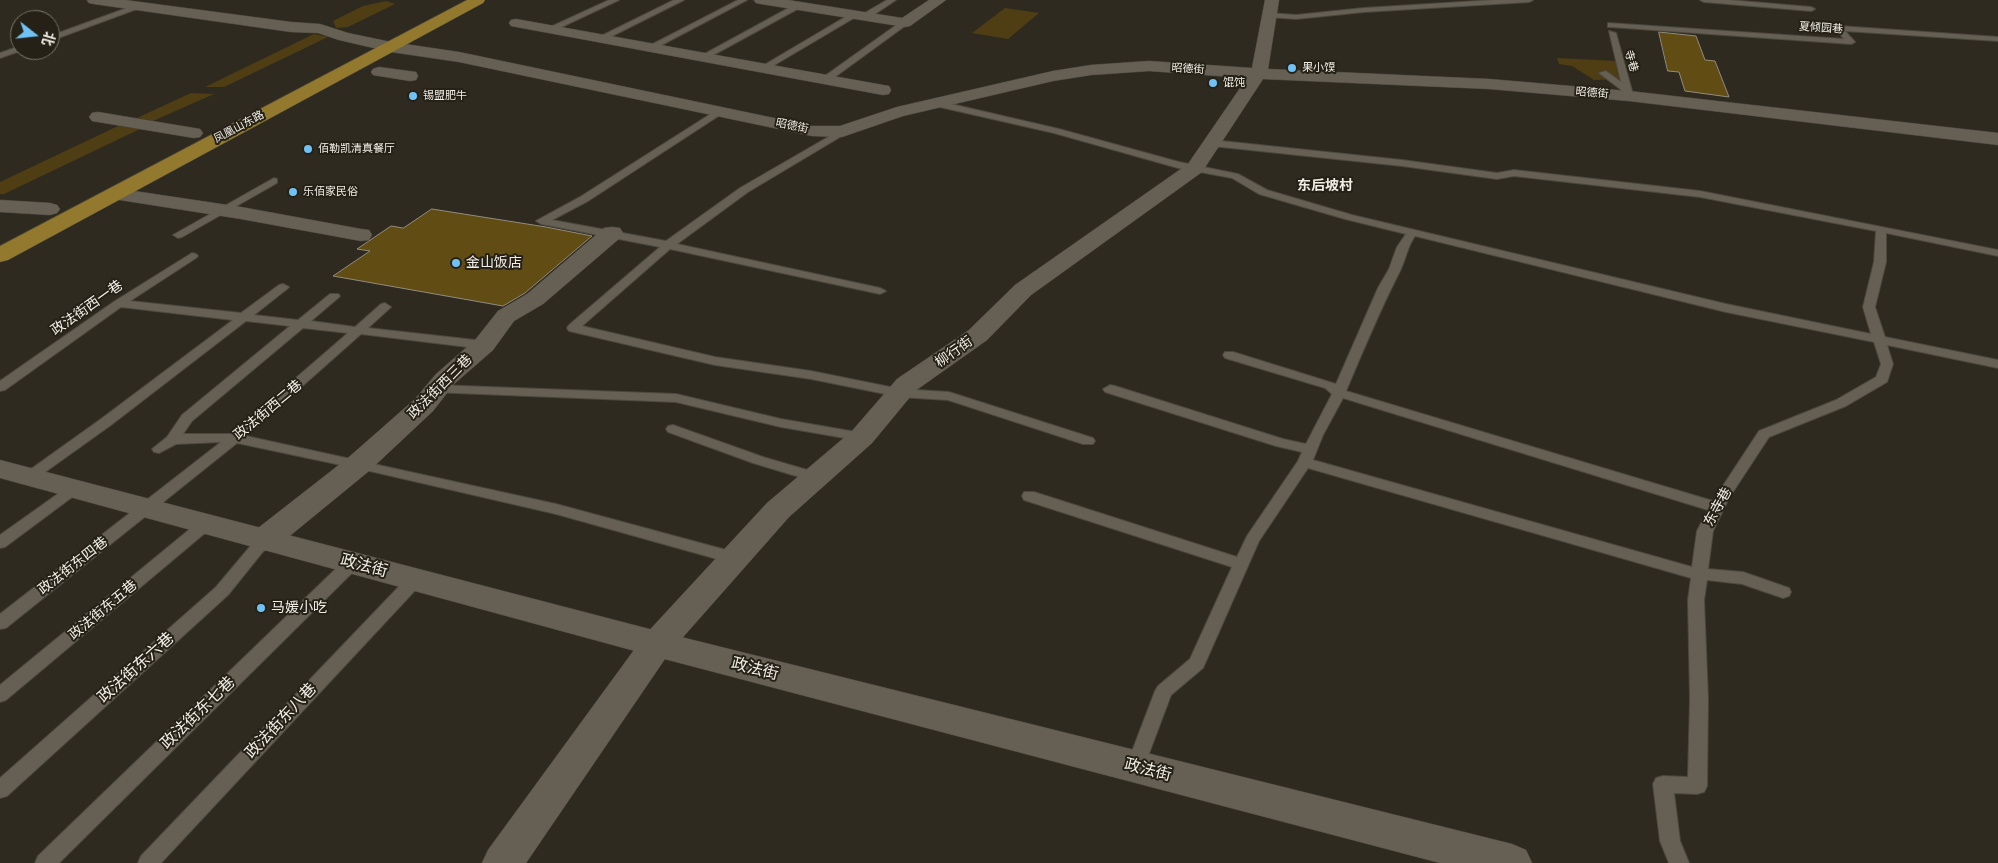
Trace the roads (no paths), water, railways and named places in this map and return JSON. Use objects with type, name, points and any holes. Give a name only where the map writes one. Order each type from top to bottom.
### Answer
[{"type":"main road","name":"凤凰山东路","points":[[25,222],[448,0]]},
{"type":"main road","name":"凤凰山东路","points":[[0,255],[478,0]]},
{"type":"street","name":"昭德街","points":[[94,0],[291,27],[320,29],[391,47],[468,59],[812,131],[842,132],[897,112],[1053,76],[1124,66],[1149,66],[1228,72],[1489,84],[1628,93],[1998,139]]},
{"type":"street","points":[[761,0],[905,22],[938,0]]},
{"type":"street","points":[[1259,72],[1271,7]]},
{"type":"street","points":[[516,23],[883,90]]},
{"type":"street","points":[[379,72],[406,76],[402,82],[390,89]]},
{"type":"street","name":"柳行街","points":[[502,863],[657,644],[778,510],[862,437],[906,385],[978,335],[1023,290],[1195,168],[1259,72]]},
{"type":"street","points":[[98,117],[194,134]]},
{"type":"street","points":[[114,194],[361,234]]},
{"type":"street","points":[[0,206],[50,209]]},
{"type":"street","name":"政法街西三巷","points":[[264,540],[359,464],[424,405],[445,379],[484,345],[506,316],[535,299],[612,234]]},
{"type":"street","name":"政法街","points":[[9,473],[657,644],[1512,863]]},
{"type":"lane","points":[[550,29],[615,0]]},
{"type":"lane","points":[[601,38],[680,0]]},
{"type":"lane","points":[[651,48],[743,0]]},
{"type":"lane","points":[[763,68],[892,0]]},
{"type":"lane","points":[[1271,7],[1296,17],[1364,10],[1529,0]]},
{"type":"lane","points":[[1704,0],[1811,9]]},
{"type":"lane","points":[[60,35],[141,6]]},
{"type":"lane","points":[[703,57],[799,6]]},
{"type":"lane","points":[[825,80],[905,22]]},
{"type":"lane","name":"夏倾园巷","points":[[1611,29],[1851,42],[1839,28],[1998,39]]},
{"type":"lane","name":"寺巷","points":[[1611,29],[1628,93]]},
{"type":"lane","points":[[1603,73],[1628,93]]},
{"type":"lane","points":[[934,104],[1056,130],[1178,165],[1235,176],[1263,192],[1349,218],[1726,308],[1998,364]]},
{"type":"lane","points":[[720,112],[584,199],[541,221],[612,234],[880,291]]},
{"type":"lane","points":[[842,132],[820,148],[744,190],[665,246],[573,328],[715,361],[811,375],[900,392],[949,396],[1088,441]]},
{"type":"lane","points":[[1212,143],[1402,162],[1497,176],[1514,173],[1700,194],[1998,253]]},
{"type":"lane","points":[[178,235],[274,180]]},
{"type":"lane","name":"东寺巷","points":[[1680,863],[1670,841],[1663,784],[1698,786],[1699,699],[1696,600],[1705,531],[1722,496],[1764,434],[1841,403],[1882,379],[1887,364],[1869,307],[1880,262],[1882,230]]},
{"type":"lane","points":[[1135,767],[1164,691],[1197,663],[1252,540],[1308,456],[1339,393],[1384,288],[1395,269],[1402,247],[1413,232]]},
{"type":"lane","name":"政法街西一巷","points":[[0,387],[119,303],[192,256]]},
{"type":"lane","points":[[9,473],[106,422],[282,287]]},
{"type":"lane","points":[[160,449],[172,440],[187,418],[334,296]]},
{"type":"lane","points":[[119,303],[484,345]]},
{"type":"lane","name":"政法街西二巷","points":[[146,508],[235,438],[301,382],[357,330],[386,307]]},
{"type":"lane","points":[[1229,355],[1330,385],[1339,393],[1717,507]]},
{"type":"lane","points":[[436,389],[676,398],[781,423],[862,437]]},
{"type":"lane","points":[[1110,389],[1280,443],[1308,456],[1672,568],[1700,574],[1743,578],[1783,592]]},
{"type":"lane","points":[[673,430],[758,460],[816,477]]},
{"type":"lane","points":[[172,440],[201,436],[235,438],[496,493],[656,533],[735,558]]},
{"type":"lane","points":[[0,543],[74,489]]},
{"type":"lane","points":[[1029,496],[1241,564]]},
{"type":"lane","name":"政法街东四巷","points":[[0,623],[146,508]]},
{"type":"lane","name":"政法街东五巷","points":[[0,695],[206,524]]},
{"type":"lane","name":"政法街东六巷","points":[[0,790],[222,591],[264,540]]},
{"type":"lane","name":"政法街东七巷","points":[[46,863],[352,563]]},
{"type":"lane","name":"政法街东八巷","points":[[148,863],[415,580]]},
{"type":"place","name":"果小馍","points":[[1292,68]]},
{"type":"place","name":"馄饨","points":[[1213,83]]},
{"type":"place","name":"锡盟肥牛","points":[[413,96]]},
{"type":"place","name":"佰勒凯清真餐厅","points":[[308,149]]},
{"type":"place","name":"乐佰家民俗","points":[[293,192]]},
{"type":"place","name":"金山饭店","points":[[456,263]]},
{"type":"place","name":"马媛小吃","points":[[261,608]]},
{"type":"district","name":"东后坡村","points":[[1325,186]]}]
